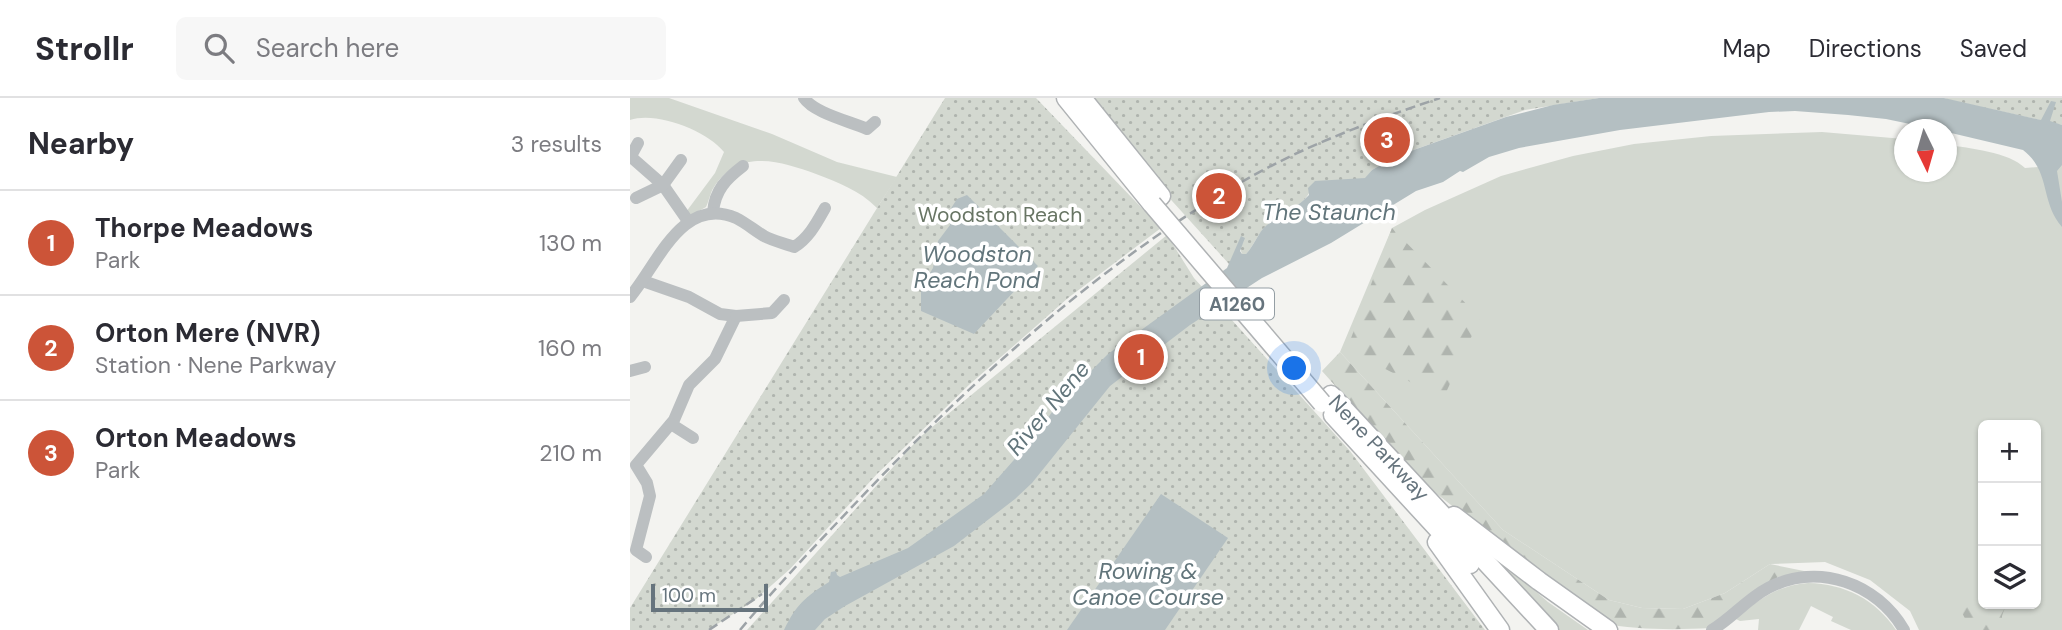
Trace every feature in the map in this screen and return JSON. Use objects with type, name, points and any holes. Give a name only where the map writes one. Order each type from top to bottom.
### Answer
[{"type":"highway","name":"Nene Parkway","points":[[1065,98],[1087,107],[1157,200],[1326,399],[1533,630]]},
{"type":"highway","name":"Nene Parkway","points":[[1405,486],[1549,630]]},
{"type":"highway","points":[[1405,486],[1500,630]]},
{"type":"highway","points":[[1405,486],[1608,630]]},
{"type":"street","points":[[804,98],[815,110],[867,129],[875,122]]},
{"type":"street","points":[[638,143],[630,158],[663,185],[688,221]]},
{"type":"street","points":[[636,198],[663,185],[681,160]]},
{"type":"street","points":[[713,212],[721,185],[743,166]]},
{"type":"street","points":[[630,298],[688,221],[713,212],[739,219],[765,237],[794,247],[802,243],[825,208]]},
{"type":"street","points":[[643,281],[689,297],[720,314],[736,316],[772,313],[784,300]]},
{"type":"street","points":[[646,556],[636,550],[650,492],[633,466],[671,424],[689,385],[715,359],[736,316]]},
{"type":"street","points":[[630,372],[645,367]]},
{"type":"street","points":[[671,424],[693,438]]},
{"type":"street","points":[[1717,628],[1757,594],[1770,587],[1784,581],[1814,576],[1844,581],[1871,594],[1893,613],[1904,630]]},
{"type":"green space","points":[[630,98],[669,98],[772,134],[837,162],[897,177],[877,208],[856,192],[816,174],[774,162],[748,162],[724,175],[713,189],[706,207],[692,215],[688,214],[686,212],[715,173],[724,152],[706,137],[681,125],[654,118],[630,120]]},
{"type":"green space","name":"Woodston Reach","points":[[945,98],[1036,98],[1161,228],[1068,298],[970,384],[877,474],[790,569],[755,600],[708,630],[630,630],[630,608]]},
{"type":"green space","points":[[1093,98],[1599,98],[1525,110],[1394,157],[1372,170],[1366,178],[1310,190],[1304,200],[1264,229],[1249,251],[1242,254],[1240,248],[1245,239],[1229,264],[1145,171]]},
{"type":"green space","points":[[1944,98],[2062,98],[2062,125],[1950,100]]},
{"type":"green space","points":[[1822,132],[1894,138],[1894,182],[1957,182],[1957,146],[1999,154],[2025,168],[2062,165],[2062,630],[1919,630],[1910,611],[1870,580],[1825,562],[1770,564],[1725,593],[1683,609],[1642,608],[1609,600],[1503,530],[1340,352],[1392,228],[1501,176],[1573,156],[1634,144],[1711,136]]},
{"type":"green space","points":[[1392,228],[1480,318],[1443,399],[1347,349]]},
{"type":"green space","points":[[1167,235],[1194,278],[1350,451],[1485,630],[747,630],[920,437]]},
{"type":"green space","points":[[1340,352],[1503,530],[1609,600],[1642,608],[1683,609],[1725,593],[1770,564],[1809,572],[1778,577],[1710,628],[1656,629],[1602,623],[1419,480],[1322,371]]},
{"type":"green space","points":[[1450,516],[1548,602],[1588,630],[1556,630]]},
{"type":"green space","points":[[1808,583],[1834,586],[1858,595],[1879,610],[1896,630],[1851,630],[1831,621],[1833,617],[1811,606],[1799,630],[1758,630],[1759,619],[1736,619],[1769,595],[1786,587]]},
{"type":"green space","points":[[1978,592],[1978,609],[2004,609],[2002,630],[1971,630],[1959,607]]},
{"type":"water","name":"The Staunch","points":[[1599,98],[1944,98],[2041,120],[2051,101],[2056,102],[2050,121],[2062,125],[2062,165],[2057,171],[2062,202],[2062,227],[2055,217],[2042,177],[2032,158],[2023,150],[1957,134],[1957,119],[1894,121],[1795,111],[1769,112],[1620,130],[1519,148],[1489,157],[1443,182],[1416,191],[1331,243],[1262,278],[1190,325],[1110,386],[1032,483],[954,546],[845,606],[825,619],[815,630],[784,630],[802,602],[829,582],[831,572],[836,571],[840,577],[908,548],[984,494],[1035,436],[1057,405],[1108,354],[1227,268],[1241,236],[1245,238],[1240,251],[1246,254],[1264,228],[1309,195],[1308,188],[1315,181],[1365,178],[1372,170],[1394,157],[1506,117],[1553,105]]},
{"type":"water","name":"Woodston Reach Pond","points":[[967,195],[1038,266],[974,334],[921,311],[921,288],[933,268],[938,241],[950,225],[948,213],[957,199]]},
{"type":"water","name":"Rowing & Canoe Course","points":[[1161,494],[1228,538],[1165,630],[1067,630]]},
{"type":"railway","points":[[740,630],[780,583],[896,461],[991,370],[1091,284],[1144,245],[1254,175],[1345,132],[1440,98]]},
{"type":"railway","points":[[709,630],[762,594]]},
{"type":"place","name":"Orton Meadows","points":[[1387,140]]},
{"type":"place","name":"Orton Mere (NVR)","points":[[1219,196]]},
{"type":"place","name":"Thorpe Meadows","points":[[1141,357]]},
{"type":"water label","name":"River Nene","points":[[1048,408]]}]
